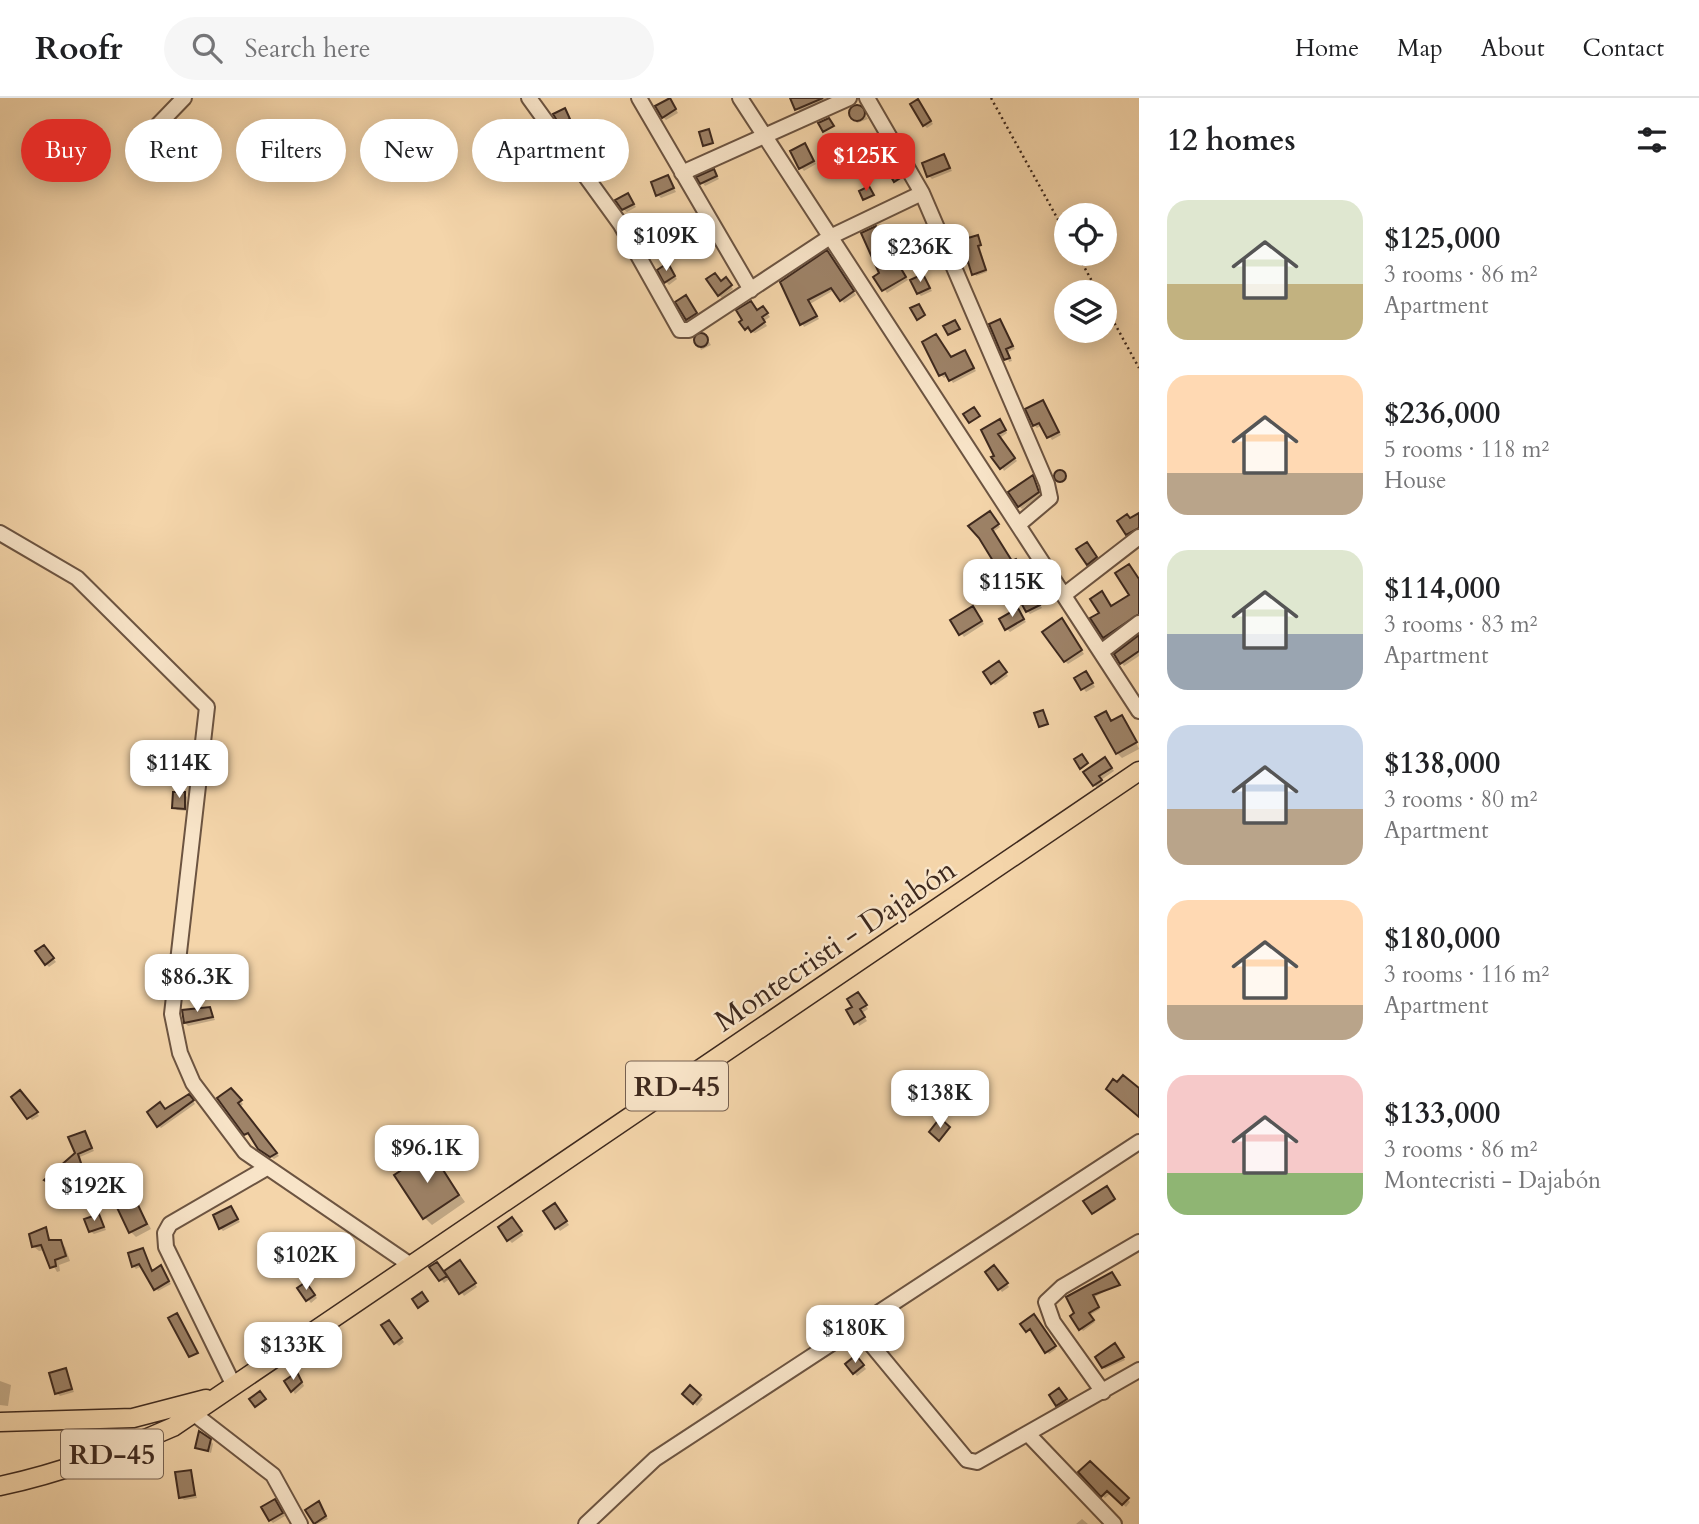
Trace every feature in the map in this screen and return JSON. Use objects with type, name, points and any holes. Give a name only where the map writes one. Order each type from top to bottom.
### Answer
[{"type":"main road","name":"Montecristi - Dajabón","points":[[0,1486],[39,1478],[105,1457],[173,1427],[1139,771]]},
{"type":"main road","name":"Montecristi - Dajabón","points":[[0,1422],[133,1418],[213,1398]]},
{"type":"street","points":[[164,119],[184,98]]},
{"type":"street","points":[[529,98],[621,225],[680,330],[689,330],[831,237],[922,193]]},
{"type":"street","points":[[639,98],[751,290]]},
{"type":"street","points":[[740,98],[1139,711]]},
{"type":"street","points":[[682,173],[849,98]]},
{"type":"street","points":[[867,98],[922,193],[1047,484],[1050,498],[1018,525]]},
{"type":"street","points":[[0,533],[77,578],[207,706],[172,1014],[180,1053],[193,1083],[244,1152],[265,1169],[412,1266]]},
{"type":"street","points":[[1064,595],[1139,537]]},
{"type":"street","points":[[1101,652],[1139,623]]},
{"type":"street","points":[[586,1524],[655,1459],[1139,1142]]},
{"type":"street","points":[[234,1386],[166,1247],[165,1233],[170,1224],[265,1169]]},
{"type":"street","points":[[1103,1392],[1053,1322],[1046,1302],[1062,1287],[1139,1242]]},
{"type":"street","points":[[856,1326],[967,1460],[976,1462],[1139,1370]]},
{"type":"street","points":[[193,1413],[274,1475],[300,1524]]},
{"type":"street","points":[[1028,1434],[1114,1524]]},
{"type":"path","points":[[991,98],[1054,212]]},
{"type":"path","points":[[1117,328],[1139,368]]},
{"type":"building","points":[[670,98],[676,109],[662,118],[655,106]]},
{"type":"building","points":[[790,98],[823,98],[795,110]]},
{"type":"building","points":[[918,99],[931,121],[923,126],[910,104]]},
{"type":"building","points":[[857,105],[863,107],[863,119],[857,121],[851,119],[849,113],[851,107]]},
{"type":"building","points":[[565,108],[570,119],[556,119],[553,114]]},
{"type":"building","points":[[829,118],[834,126],[823,132],[818,123]]},
{"type":"building","points":[[709,129],[713,143],[703,146],[699,132]]},
{"type":"building","points":[[805,143],[814,161],[799,169],[790,151]]},
{"type":"building","points":[[944,154],[950,168],[927,177],[922,163]]},
{"type":"building","points":[[890,157],[902,177],[894,182],[882,161]]},
{"type":"building","points":[[714,169],[717,176],[700,184],[696,177]]},
{"type":"building","points":[[668,175],[674,188],[656,196],[651,182]]},
{"type":"building","points":[[869,186],[874,195],[863,200],[859,191]]},
{"type":"building","points":[[628,193],[634,204],[622,210],[615,200]]},
{"type":"building","points":[[876,226],[882,237],[879,239],[893,265],[897,262],[906,277],[882,291],[873,277],[879,273],[861,233]]},
{"type":"building","points":[[967,235],[968,238],[978,235],[981,245],[978,246],[986,270],[972,275],[968,262],[963,264],[953,241]]},
{"type":"building","points":[[827,250],[854,291],[840,301],[831,288],[808,300],[817,316],[800,325],[780,282]]},
{"type":"building","points":[[668,263],[675,276],[664,283],[657,270]]},
{"type":"building","points":[[715,273],[721,281],[726,277],[732,285],[718,296],[706,279]]},
{"type":"building","points":[[923,274],[930,288],[917,294],[910,280]]},
{"type":"building","points":[[686,295],[697,313],[686,320],[675,302]]},
{"type":"building","points":[[751,301],[757,310],[763,306],[768,313],[762,317],[765,322],[751,332],[748,327],[745,330],[739,322],[742,320],[736,310]]},
{"type":"building","points":[[919,304],[925,315],[917,320],[910,308]]},
{"type":"building","points":[[1000,319],[1013,346],[1006,349],[1010,358],[1004,360],[989,324]]},
{"type":"building","points":[[955,320],[960,329],[948,335],[943,326]]},
{"type":"building","points":[[701,333],[706,335],[706,345],[701,347],[696,345],[694,340],[696,335]]},
{"type":"building","points":[[936,334],[951,357],[965,350],[974,368],[949,381],[945,373],[939,376],[922,342]]},
{"type":"building","points":[[1043,400],[1059,432],[1047,438],[1039,423],[1033,426],[1025,409]]},
{"type":"building","points":[[974,407],[980,416],[969,423],[963,414]]},
{"type":"building","points":[[1000,419],[1006,430],[998,434],[1015,458],[1000,469],[991,457],[994,456],[981,430]]},
{"type":"building","points":[[1060,470],[1066,476],[1060,482],[1054,476]]},
{"type":"building","points":[[1033,475],[1039,492],[1018,507],[1008,492]]},
{"type":"building","points":[[990,511],[999,524],[992,529],[1012,561],[1016,559],[1022,570],[1004,579],[979,538],[968,526]]},
{"type":"building","points":[[1139,513],[1139,528],[1126,535],[1117,521],[1127,514],[1130,518]]},
{"type":"building","points":[[1087,542],[1097,557],[1087,565],[1076,549]]},
{"type":"building","points":[[1129,564],[1139,579],[1139,614],[1103,638],[1090,618],[1099,613],[1090,599],[1102,591],[1111,606],[1129,595],[1115,573]]},
{"type":"building","points":[[1041,579],[1047,587],[1034,593],[1030,584]]},
{"type":"building","points":[[1033,592],[1040,605],[1026,612],[1019,599]]},
{"type":"building","points":[[973,606],[982,621],[959,635],[950,620]]},
{"type":"building","points":[[1018,608],[1024,619],[1005,630],[999,619]]},
{"type":"building","points":[[1062,618],[1082,650],[1064,662],[1042,632]]},
{"type":"building","points":[[1139,635],[1139,651],[1120,664],[1114,654]]},
{"type":"building","points":[[999,661],[1007,672],[991,684],[983,672]]},
{"type":"building","points":[[1086,671],[1093,683],[1081,690],[1074,678]]},
{"type":"building","points":[[1043,710],[1048,724],[1039,727],[1034,713]]},
{"type":"building","points":[[1106,711],[1111,721],[1122,715],[1137,742],[1116,754],[1095,717]]},
{"type":"building","points":[[1082,754],[1088,763],[1080,769],[1074,759]]},
{"type":"building","points":[[1105,757],[1112,768],[1099,776],[1102,780],[1093,786],[1083,772]]},
{"type":"building","points":[[173,792],[185,792],[185,809],[172,808]]},
{"type":"building","points":[[44,945],[54,958],[45,965],[35,951]]},
{"type":"building","points":[[858,992],[867,1005],[860,1009],[865,1017],[854,1024],[846,1010],[852,1007],[847,999]]},
{"type":"building","points":[[210,1007],[213,1017],[184,1023],[182,1010]]},
{"type":"building","points":[[1123,1075],[1139,1088],[1139,1117],[1106,1089],[1113,1079],[1117,1082]]},
{"type":"building","points":[[231,1088],[242,1100],[238,1103],[277,1153],[270,1157],[258,1149],[248,1133],[244,1135],[217,1098]]},
{"type":"building","points":[[20,1090],[38,1112],[27,1119],[11,1097]]},
{"type":"building","points":[[189,1094],[194,1100],[157,1127],[147,1112],[160,1102],[165,1109]]},
{"type":"building","points":[[940,1118],[950,1127],[939,1141],[929,1132]]},
{"type":"building","points":[[85,1131],[92,1148],[78,1154],[82,1166],[70,1170],[73,1174],[56,1187],[44,1180],[75,1153],[68,1137]]},
{"type":"building","points":[[431,1151],[459,1195],[423,1219],[394,1175]]},
{"type":"building","points":[[1107,1186],[1115,1199],[1092,1214],[1083,1201]]},
{"type":"building","points":[[130,1188],[147,1224],[129,1233],[112,1197]]},
{"type":"building","points":[[555,1203],[567,1221],[555,1229],[543,1211]]},
{"type":"building","points":[[231,1206],[238,1219],[219,1229],[213,1215]]},
{"type":"building","points":[[99,1214],[104,1227],[89,1232],[84,1219]]},
{"type":"building","points":[[512,1217],[522,1231],[507,1241],[498,1227]]},
{"type":"building","points":[[46,1227],[49,1240],[61,1240],[66,1256],[55,1260],[56,1266],[50,1268],[41,1245],[32,1247],[29,1234]]},
{"type":"building","points":[[143,1248],[152,1271],[161,1265],[169,1281],[154,1290],[139,1264],[132,1267],[128,1253]]},
{"type":"building","points":[[460,1260],[476,1283],[459,1294],[444,1271]]},
{"type":"building","points":[[437,1262],[447,1276],[439,1281],[429,1267]]},
{"type":"building","points":[[994,1265],[1008,1283],[998,1290],[985,1272]]},
{"type":"building","points":[[1112,1272],[1120,1285],[1093,1295],[1099,1307],[1089,1313],[1094,1320],[1079,1330],[1070,1316],[1074,1313],[1066,1297]]},
{"type":"building","points":[[306,1282],[315,1295],[306,1301],[297,1288]]},
{"type":"building","points":[[422,1292],[428,1301],[418,1308],[412,1299]]},
{"type":"building","points":[[177,1313],[198,1353],[189,1357],[168,1318]]},
{"type":"building","points":[[1034,1314],[1056,1346],[1045,1353],[1030,1329],[1026,1332],[1020,1324]]},
{"type":"building","points":[[389,1320],[402,1338],[394,1344],[381,1325]]},
{"type":"building","points":[[1115,1343],[1124,1357],[1102,1368],[1095,1357]]},
{"type":"building","points":[[856,1355],[864,1365],[853,1374],[845,1364]]},
{"type":"building","points":[[66,1368],[72,1389],[55,1394],[49,1373]]},
{"type":"building","points":[[297,1372],[302,1382],[291,1392],[284,1381]]},
{"type":"building","points":[[690,1385],[701,1395],[693,1404],[682,1394]]},
{"type":"building","points":[[1059,1388],[1067,1399],[1056,1406],[1049,1395]]},
{"type":"building","points":[[260,1391],[266,1399],[255,1407],[249,1399]]},
{"type":"building","points":[[199,1431],[211,1439],[208,1451],[195,1448]]},
{"type":"building","points":[[1090,1461],[1129,1498],[1122,1505],[1107,1491],[1101,1497],[1078,1472]]},
{"type":"building","points":[[191,1470],[195,1495],[179,1498],[175,1472]]},
{"type":"building","points":[[275,1499],[283,1513],[269,1521],[261,1507]]},
{"type":"building","points":[[319,1501],[326,1516],[314,1524],[305,1510]]}]
